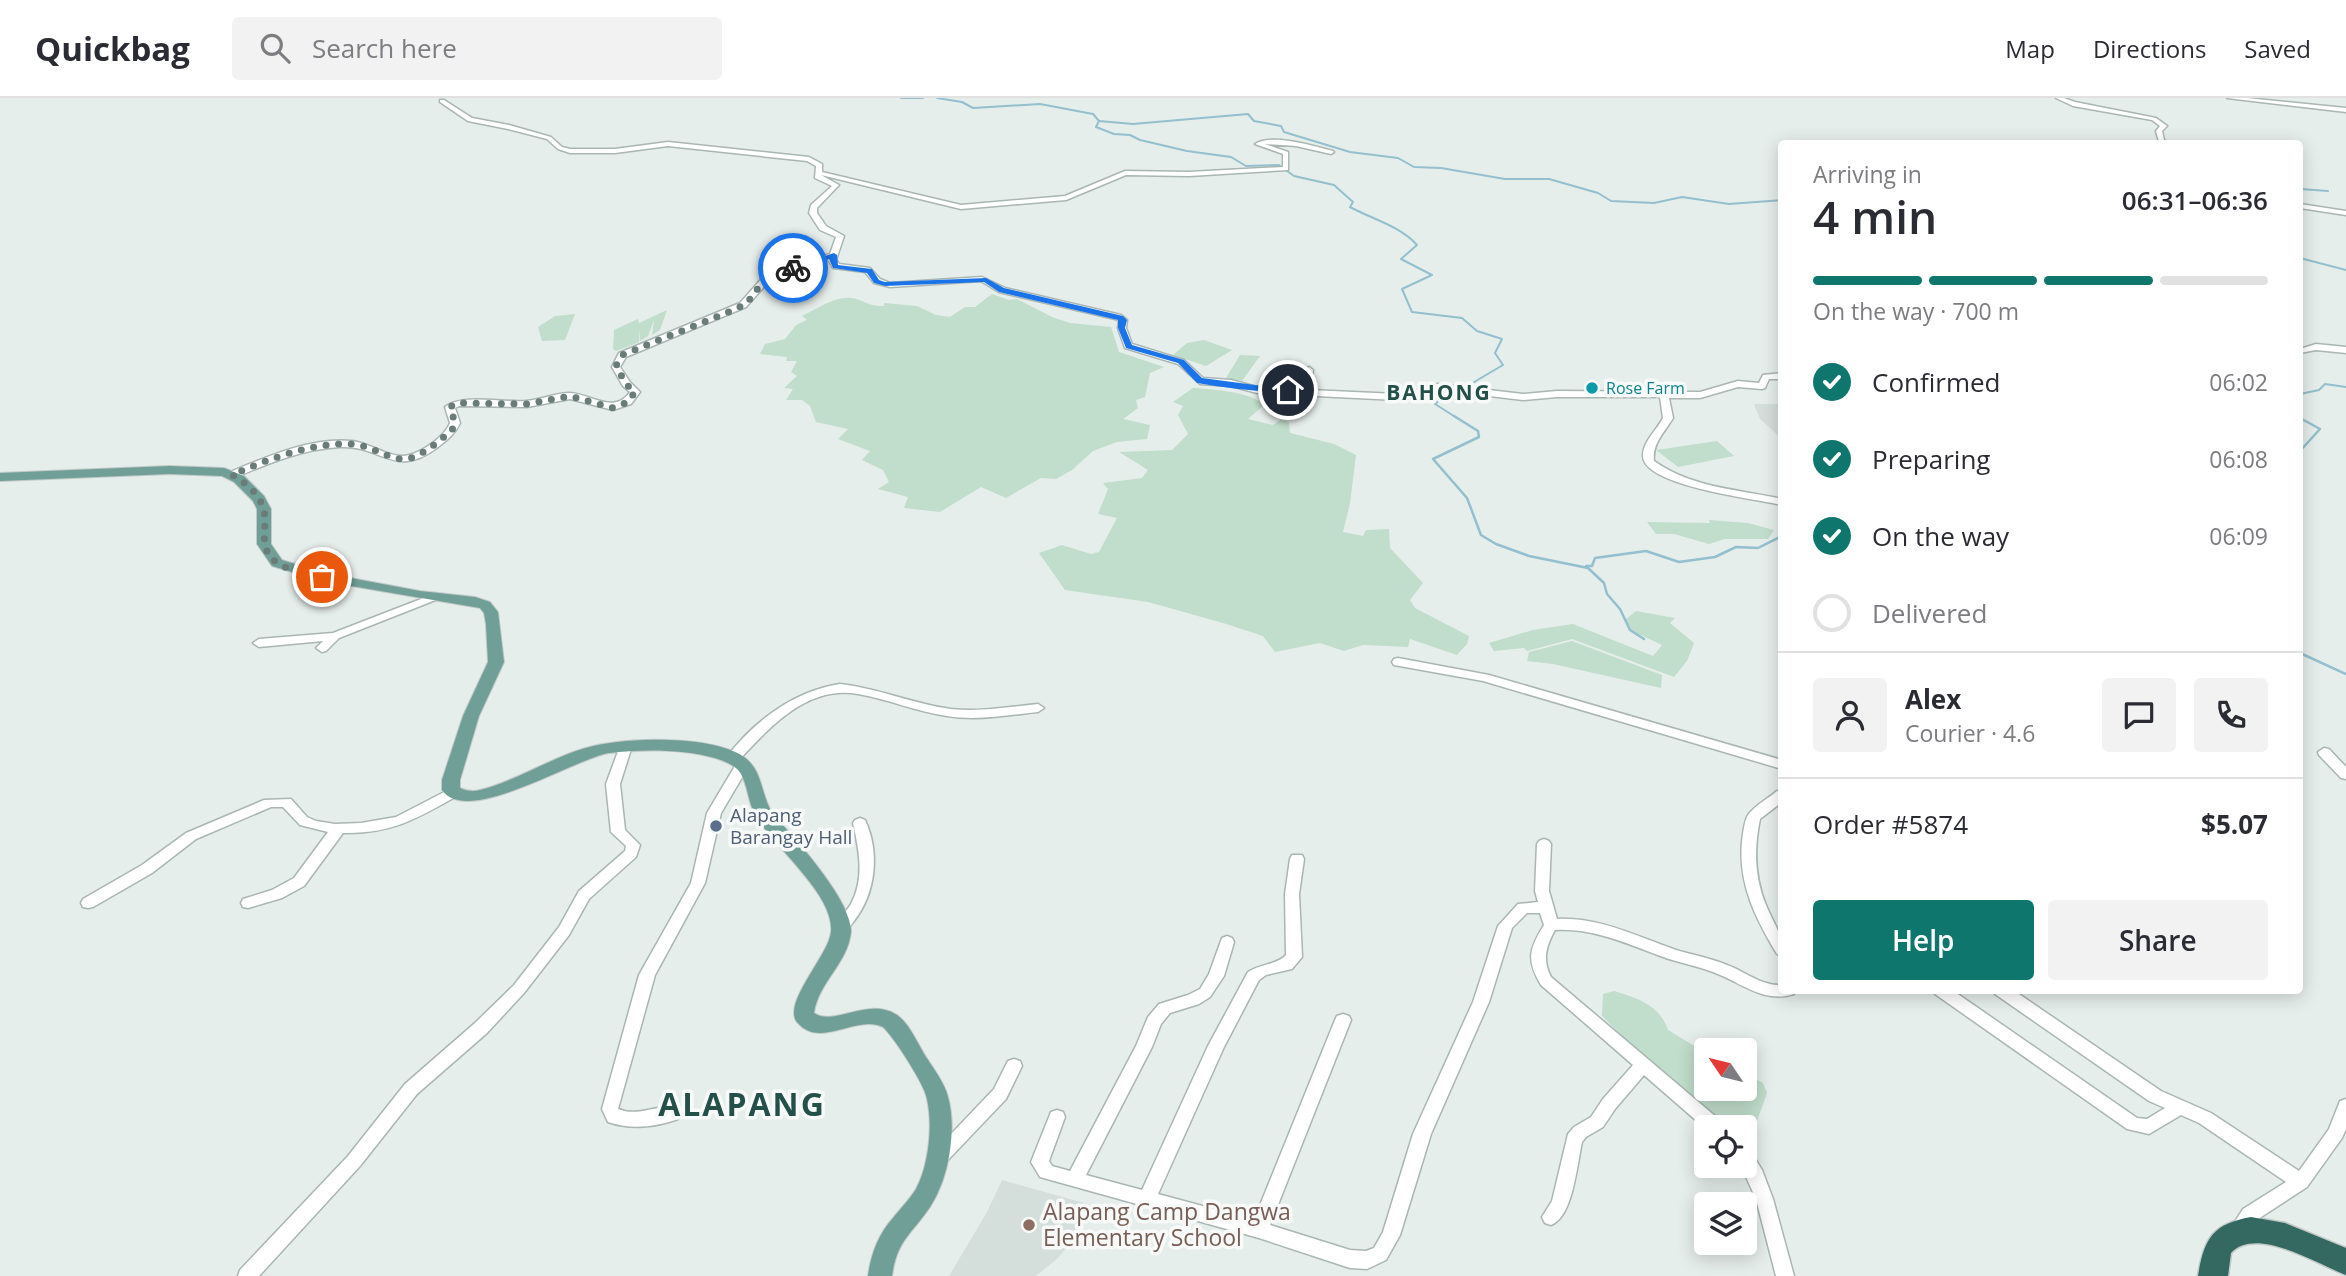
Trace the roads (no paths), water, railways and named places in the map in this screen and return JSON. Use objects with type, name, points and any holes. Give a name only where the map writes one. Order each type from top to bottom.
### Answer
[{"type":"highway","points":[[2213,1276],[2217,1252],[2224,1240],[2238,1231],[2256,1228],[2346,1262]]},
{"type":"main road","points":[[0,477],[190,469],[232,475],[259,499],[264,509],[264,544],[277,563],[322,577],[434,597],[475,600],[485,605],[492,618],[496,651],[493,672],[471,716],[451,780],[452,793],[464,797],[484,795],[592,752],[626,746],[681,747],[738,761],[748,769],[763,813],[822,884],[836,908],[842,926],[839,943],[807,1001],[804,1016],[811,1024],[823,1026],[874,1015],[886,1018],[896,1027],[938,1098],[939,1129],[925,1195],[891,1235],[881,1262],[880,1276]]},
{"type":"street","points":[[2059,98],[2079,105],[2154,119],[2164,126],[2158,131],[2161,140]]},
{"type":"street","points":[[2230,98],[2346,110]]},
{"type":"street","points":[[442,101],[473,121],[549,138],[566,150],[615,151],[664,144],[805,158],[820,165],[818,178],[836,185],[814,207],[813,213],[823,228],[840,236],[832,260],[836,266],[869,271],[877,281],[885,284],[982,279],[1002,290],[1118,317],[1123,320],[1122,328],[1128,346],[1181,362],[1200,381],[1231,383],[1257,390],[1397,397],[1437,387],[1524,397],[1612,393],[1664,396],[1706,395],[1738,384],[1762,386],[1764,378],[1778,376]]},
{"type":"street","points":[[2296,105],[2346,117]]},
{"type":"street","points":[[819,173],[961,206],[1066,198],[1125,173],[1189,174],[1286,169],[1286,153],[1259,143],[1296,144],[1331,152]]},
{"type":"street","points":[[2303,206],[2346,213]]},
{"type":"street","points":[[232,475],[274,458],[334,444],[367,446],[396,458],[409,458],[452,430],[455,423],[450,407],[457,403],[527,404],[570,396],[611,407],[622,405],[635,392],[626,384],[616,366],[622,355],[743,305],[767,278],[834,255]]},
{"type":"street","points":[[2303,350],[2316,347],[2346,351]]},
{"type":"street","points":[[1305,391],[1309,370]]},
{"type":"street","points":[[1664,396],[1668,418],[1651,442],[1649,463],[1665,473],[1695,485],[1778,501]]},
{"type":"street","points":[[259,643],[335,636],[434,597]]},
{"type":"street","points":[[322,648],[335,636]]},
{"type":"street","points":[[1398,662],[1485,678],[1778,764]]},
{"type":"street","points":[[672,1114],[625,1120],[614,1117],[610,1109],[647,975],[698,883],[714,813],[738,761],[782,711],[806,696],[828,689],[856,689],[905,704],[963,714],[1038,708]]},
{"type":"street","points":[[247,1276],[341,1177],[411,1089],[481,1028],[519,989],[564,932],[584,895],[631,853],[633,845],[618,832],[613,793],[615,773],[626,746]]},
{"type":"street","points":[[2324,752],[2346,775]]},
{"type":"street","points":[[88,903],[147,869],[183,840],[269,803],[286,802],[307,822],[339,828],[392,823],[452,793]]},
{"type":"street","points":[[1778,797],[1754,817],[1748,848],[1754,899],[1778,943]]},
{"type":"street","points":[[842,926],[861,903],[867,881],[860,822]]},
{"type":"street","points":[[248,903],[278,894],[299,882],[339,828]]},
{"type":"street","points":[[1544,844],[1541,876],[1551,925],[1535,955],[1538,970],[1546,981],[1702,1115]]},
{"type":"street","points":[[1147,1199],[1216,1046],[1253,976],[1262,970],[1287,965],[1294,957],[1293,886],[1297,859]]},
{"type":"street","points":[[1057,1117],[1040,1161],[1040,1167],[1045,1172],[1259,1230],[1350,1259],[1367,1260],[1380,1254],[1391,1235],[1422,1134],[1481,1002],[1505,926],[1523,908],[1546,907]]},
{"type":"street","points":[[1551,925],[1590,925],[1611,930],[1721,969],[1767,991],[1778,993]]},
{"type":"street","points":[[1074,1180],[1144,1047],[1154,1021],[1165,1008],[1205,993],[1221,965],[1227,942]]},
{"type":"street","points":[[1946,994],[2133,1124],[2149,1127],[2178,1108]]},
{"type":"street","points":[[2006,994],[2110,1068],[2155,1096],[2205,1118],[2301,1182]]},
{"type":"street","points":[[1259,1230],[1343,1020]]},
{"type":"street","points":[[1551,1217],[1560,1204],[1574,1139],[1597,1122],[1643,1065]]},
{"type":"street","points":[[934,1161],[1000,1094],[1014,1066]]},
{"type":"street","points":[[2238,1231],[2249,1215],[2301,1182],[2336,1133],[2346,1106]]},
{"type":"street","points":[[1756,1178],[1785,1276]]},
{"type":"waterway","points":[[901,98],[923,98]]},
{"type":"waterway","points":[[937,98],[962,102],[973,108],[1040,104],[1093,114],[1099,121]]},
{"type":"waterway","points":[[1099,121],[1133,124],[1248,114],[1254,121],[1281,126],[1284,132],[1350,152],[1398,158],[1414,167],[1441,168],[1505,179],[1549,179],[1598,193],[1611,201],[1654,203],[1682,197],[1729,204],[1778,200]]},
{"type":"waterway","points":[[1099,121],[1096,127],[1114,134],[1130,135],[1140,140],[1187,151],[1231,157],[1246,166],[1279,165],[1294,176],[1334,185],[1353,202],[1350,207],[1410,238],[1417,245],[1401,259],[1432,275],[1402,289],[1412,312],[1462,318],[1477,331],[1502,339],[1495,353],[1503,365],[1435,404],[1457,418]]},
{"type":"waterway","points":[[2303,189],[2328,191]]},
{"type":"waterway","points":[[2303,259],[2346,270]]},
{"type":"waterway","points":[[2303,393],[2319,390],[2325,384],[2346,387]]},
{"type":"waterway","points":[[1454,416],[1478,431],[1479,437],[1433,459],[1467,498],[1481,535],[1496,544],[1529,556],[1588,568],[1604,583],[1607,594],[1620,609],[1630,630],[1644,639]]},
{"type":"waterway","points":[[2303,420],[2320,429],[2303,448]]},
{"type":"waterway","points":[[1586,566],[1592,566],[1595,558],[1646,551],[1679,562],[1715,557],[1736,547],[1758,548],[1778,538]]},
{"type":"waterway","points":[[2303,654],[2346,674]]},
{"type":"place","name":"Rose Farm","points":[[1592,388]]},
{"type":"place","name":"Alapang Barangay Hall","points":[[716,826]]},
{"type":"place","name":"Alapang Camp Dangwa Elementary School","points":[[1029,1225]]},
{"type":"district","name":"BAHONG","points":[[1439,393]]},
{"type":"district","name":"ALAPANG","points":[[742,1105]]}]
